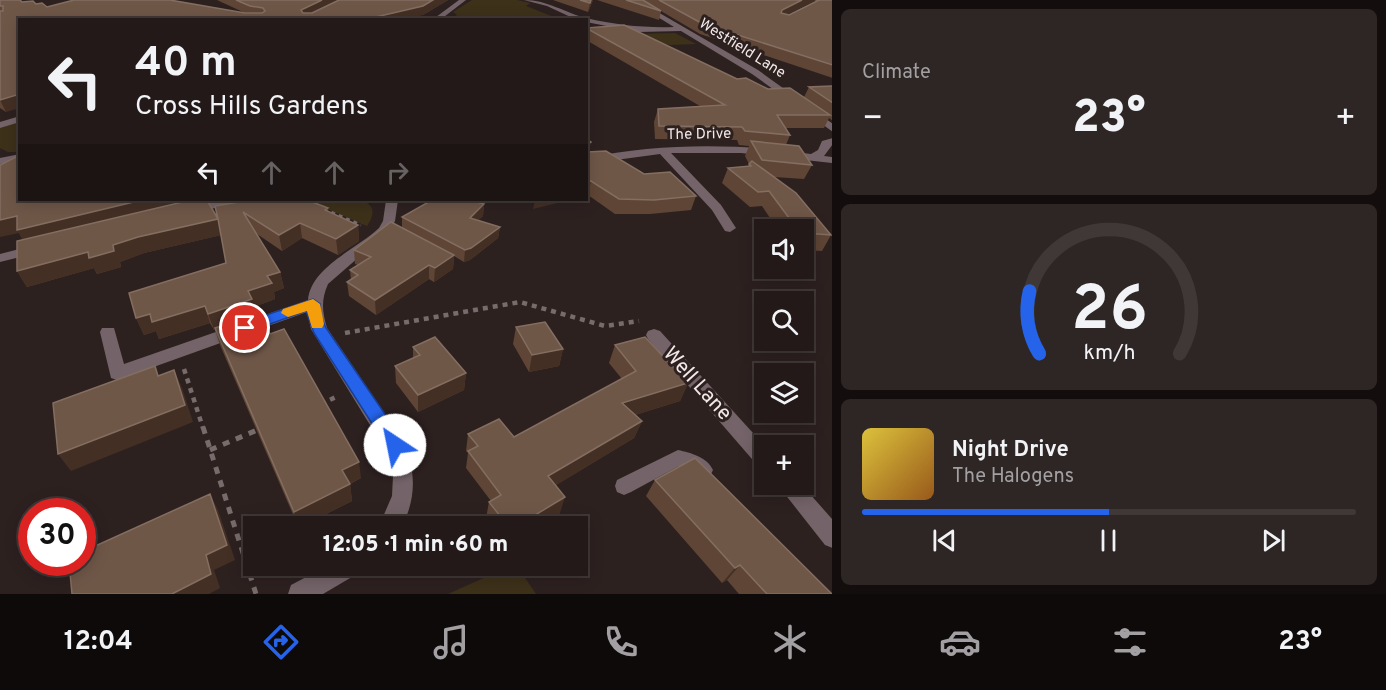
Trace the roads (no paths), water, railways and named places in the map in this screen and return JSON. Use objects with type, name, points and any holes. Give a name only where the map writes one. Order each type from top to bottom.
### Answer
[{"type":"street","points":[[438,18],[464,0]]},
{"type":"street","points":[[527,0],[549,5],[580,18]]},
{"type":"street","name":"Westfield Lane","points":[[633,0],[685,29],[780,89],[832,129]]},
{"type":"street","points":[[812,6],[820,0],[832,3]]},
{"type":"street","points":[[588,21],[638,30],[685,29]]},
{"type":"street","points":[[0,125],[18,120]]},
{"type":"street","points":[[813,157],[823,153],[826,143],[832,141]]},
{"type":"street","name":"The Drive","points":[[588,161],[620,155],[726,151],[832,160]]},
{"type":"street","points":[[664,152],[717,208],[730,228]]},
{"type":"street","points":[[0,161],[18,157]]},
{"type":"street","points":[[200,201],[182,210],[233,201]]},
{"type":"street","points":[[392,201],[388,230],[329,273],[319,285],[313,304],[313,314],[323,336],[395,445],[403,465],[405,489],[397,516]]},
{"type":"street","points":[[0,258],[44,246]]},
{"type":"street","points":[[108,332],[117,373],[313,304]]},
{"type":"street","name":"Well Lane","points":[[654,335],[754,448]]},
{"type":"street","points":[[796,495],[832,537]]},
{"type":"street","points":[[300,594],[332,576]]},
{"type":"lane","points":[[624,486],[678,458],[698,465],[719,487]]}]
